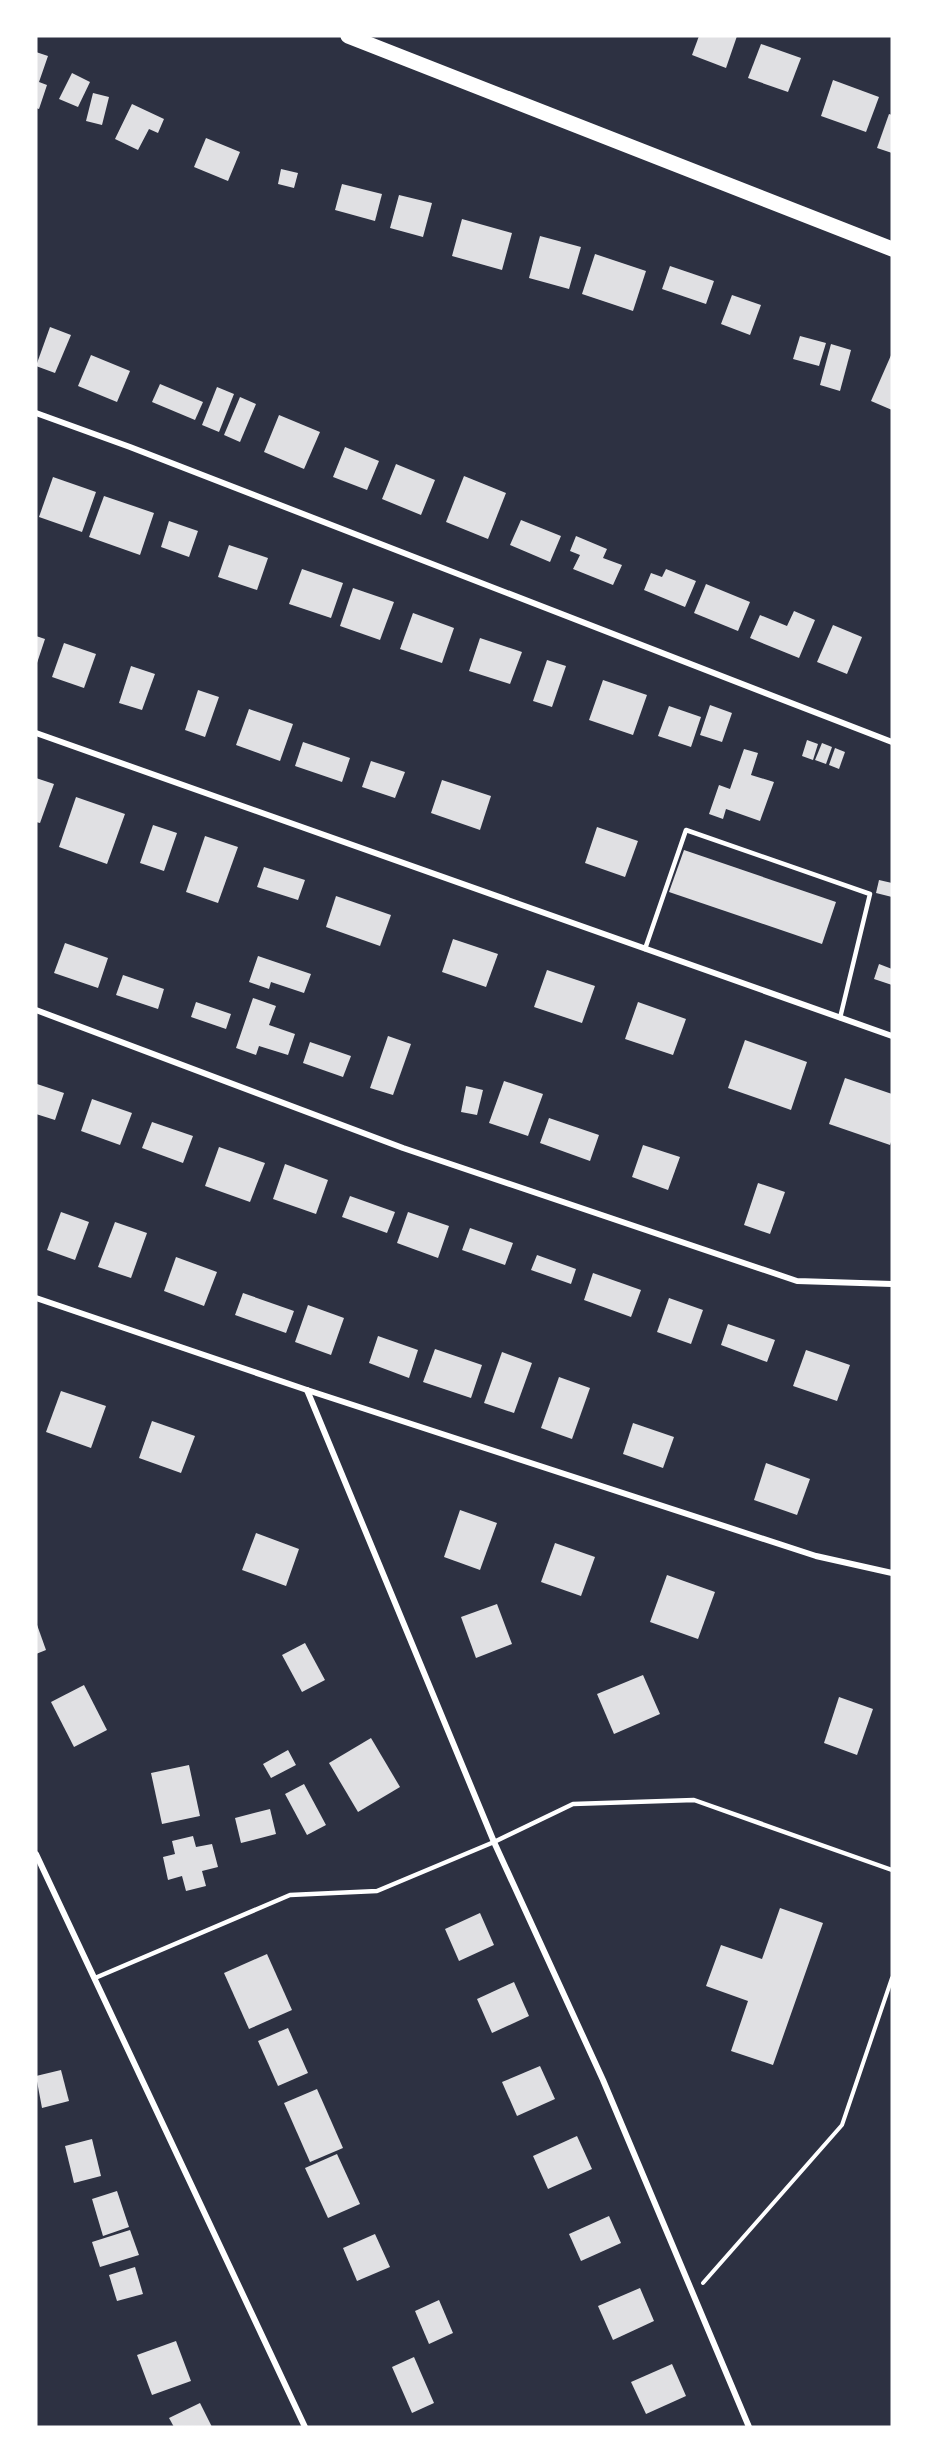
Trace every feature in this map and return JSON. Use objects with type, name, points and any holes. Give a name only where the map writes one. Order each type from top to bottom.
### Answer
[{"type":"main road","points":[[348,36],[892,249]]},
{"type":"street","points":[[36,413],[130,447],[892,742]]},
{"type":"street","points":[[36,733],[892,1036]]},
{"type":"street","points":[[36,1010],[403,1148],[796,1281],[892,1284]]},
{"type":"street","points":[[36,1298],[308,1390],[816,1556],[892,1573]]},
{"type":"street","points":[[308,1390],[494,1842],[603,2080],[749,2427]]},
{"type":"street","points":[[36,1854],[305,2427]]},
{"type":"lane","points":[[645,949],[686,830],[870,894],[840,1018]]},
{"type":"lane","points":[[95,1978],[290,1895],[377,1891],[494,1842],[573,1804],[694,1800],[892,1870]]},
{"type":"path","points":[[693,2294],[842,2125],[892,1978]]},
{"type":"building","points":[[699,36],[737,36],[726,68],[692,55]]},
{"type":"building","points":[[761,44],[801,58],[788,92],[748,78]]},
{"type":"building","points":[[36,52],[48,56],[39,82],[47,85],[39,109],[36,108]]},
{"type":"building","points":[[72,73],[90,82],[78,107],[59,99]]},
{"type":"building","points":[[833,80],[879,97],[866,132],[821,116]]},
{"type":"building","points":[[93,93],[109,97],[102,125],[86,121]]},
{"type":"building","points":[[132,104],[164,119],[158,133],[149,129],[138,150],[115,139]]},
{"type":"building","points":[[889,114],[892,115],[892,153],[877,148]]},
{"type":"building","points":[[206,138],[240,152],[228,181],[194,167]]},
{"type":"building","points":[[281,169],[298,173],[294,188],[278,184]]},
{"type":"building","points":[[342,184],[382,194],[375,221],[335,210]]},
{"type":"building","points":[[399,195],[432,203],[423,237],[390,228]]},
{"type":"building","points":[[462,219],[512,233],[502,270],[452,256]]},
{"type":"building","points":[[540,236],[581,247],[569,289],[529,278]]},
{"type":"building","points":[[595,254],[646,271],[633,311],[582,294]]},
{"type":"building","points":[[670,266],[714,281],[706,304],[662,289]]},
{"type":"building","points":[[732,295],[761,305],[750,335],[721,324]]},
{"type":"building","points":[[50,327],[71,335],[55,373],[36,366]]},
{"type":"building","points":[[800,336],[826,343],[819,366],[793,359]]},
{"type":"building","points":[[831,344],[851,350],[840,391],[820,385]]},
{"type":"building","points":[[892,353],[892,410],[871,401]]},
{"type":"building","points":[[91,355],[130,371],[117,402],[78,386]]},
{"type":"building","points":[[160,384],[203,402],[195,420],[152,402]]},
{"type":"building","points":[[217,387],[234,394],[219,432],[202,425]]},
{"type":"building","points":[[240,397],[256,404],[240,442],[224,435]]},
{"type":"building","points":[[279,415],[320,432],[304,469],[264,452]]},
{"type":"building","points":[[345,447],[379,461],[367,490],[333,477]]},
{"type":"building","points":[[396,464],[435,480],[421,515],[382,499]]},
{"type":"building","points":[[464,476],[506,493],[488,539],[446,522]]},
{"type":"building","points":[[53,477],[96,492],[82,532],[39,517]]},
{"type":"building","points":[[104,496],[154,513],[140,555],[89,537]]},
{"type":"building","points":[[521,520],[561,536],[550,562],[510,545]]},
{"type":"building","points":[[169,521],[198,531],[189,557],[161,547]]},
{"type":"building","points":[[576,536],[607,549],[603,558],[622,565],[613,585],[573,569],[580,555],[570,551]]},
{"type":"building","points":[[229,545],[268,558],[257,590],[218,577]]},
{"type":"building","points":[[302,569],[343,583],[331,618],[289,604]]},
{"type":"building","points":[[666,569],[696,581],[685,607],[644,590],[651,573],[662,577]]},
{"type":"building","points":[[706,584],[750,602],[738,631],[694,613]]},
{"type":"building","points":[[353,588],[394,602],[380,640],[340,626]]},
{"type":"building","points":[[794,611],[815,620],[799,658],[750,638],[760,615],[787,626]]},
{"type":"building","points":[[413,613],[454,628],[442,663],[400,649]]},
{"type":"building","points":[[833,625],[862,637],[847,674],[817,662]]},
{"type":"building","points":[[36,636],[45,639],[36,666]]},
{"type":"building","points":[[480,638],[522,652],[510,684],[469,671]]},
{"type":"building","points":[[64,643],[96,654],[84,688],[52,677]]},
{"type":"building","points":[[547,660],[566,666],[552,707],[533,701]]},
{"type":"building","points":[[131,666],[155,674],[142,710],[119,703]]},
{"type":"building","points":[[603,680],[647,695],[633,735],[589,720]]},
{"type":"building","points":[[198,690],[219,697],[205,737],[185,730]]},
{"type":"building","points":[[710,705],[732,713],[722,742],[700,735]]},
{"type":"building","points":[[669,706],[701,717],[691,747],[658,736]]},
{"type":"building","points":[[249,709],[293,724],[280,761],[236,745]]},
{"type":"building","points":[[807,740],[818,744],[813,760],[802,756]]},
{"type":"building","points":[[303,742],[350,758],[342,782],[295,766]]},
{"type":"building","points":[[822,743],[832,747],[826,764],[815,760]]},
{"type":"building","points":[[835,748],[845,752],[839,769],[829,765]]},
{"type":"building","points":[[744,749],[758,753],[751,775],[774,782],[760,821],[726,809],[723,819],[709,814],[719,785],[730,789]]},
{"type":"building","points":[[371,761],[405,772],[395,798],[362,787]]},
{"type":"building","points":[[36,778],[54,784],[40,823],[36,822]]},
{"type":"building","points":[[442,780],[491,796],[480,830],[431,813]]},
{"type":"building","points":[[76,797],[125,814],[107,864],[59,847]]},
{"type":"building","points":[[153,825],[177,833],[164,871],[140,863]]},
{"type":"building","points":[[597,827],[638,841],[625,877],[585,863]]},
{"type":"building","points":[[205,836],[238,847],[218,903],[186,892]]},
{"type":"building","points":[[684,850],[836,902],[822,944],[669,892]]},
{"type":"building","points":[[264,867],[305,880],[298,900],[257,887]]},
{"type":"building","points":[[879,880],[892,883],[892,897],[876,893]]},
{"type":"building","points":[[336,896],[391,915],[380,946],[326,927]]},
{"type":"building","points":[[453,939],[498,954],[486,987],[442,972]]},
{"type":"building","points":[[65,943],[108,958],[98,988],[54,973]]},
{"type":"building","points":[[258,956],[311,974],[304,993],[271,982],[269,989],[249,982]]},
{"type":"building","points":[[879,964],[892,969],[892,985],[874,979]]},
{"type":"building","points":[[547,970],[595,986],[582,1023],[534,1007]]},
{"type":"building","points":[[123,975],[164,989],[158,1009],[116,995]]},
{"type":"building","points":[[253,998],[276,1006],[269,1025],[295,1034],[288,1055],[259,1046],[256,1055],[236,1048]]},
{"type":"building","points":[[196,1002],[231,1014],[226,1029],[191,1017]]},
{"type":"building","points":[[638,1002],[686,1019],[673,1055],[625,1039]]},
{"type":"building","points":[[388,1036],[411,1044],[393,1095],[370,1088]]},
{"type":"building","points":[[745,1040],[807,1062],[791,1110],[728,1088]]},
{"type":"building","points":[[310,1042],[351,1056],[343,1077],[303,1063]]},
{"type":"building","points":[[845,1078],[892,1094],[890,1145],[829,1124]]},
{"type":"building","points":[[504,1081],[543,1094],[528,1136],[489,1123]]},
{"type":"building","points":[[37,1084],[64,1093],[55,1120],[36,1114]]},
{"type":"building","points":[[466,1086],[483,1090],[477,1115],[461,1112]]},
{"type":"building","points":[[92,1099],[132,1113],[120,1145],[81,1131]]},
{"type":"building","points":[[549,1118],[599,1135],[590,1161],[540,1143]]},
{"type":"building","points":[[152,1122],[193,1136],[183,1163],[142,1148]]},
{"type":"building","points":[[643,1145],[680,1157],[668,1190],[632,1177]]},
{"type":"building","points":[[219,1147],[265,1163],[250,1202],[205,1186]]},
{"type":"building","points":[[285,1164],[328,1180],[316,1214],[273,1199]]},
{"type":"building","points":[[758,1183],[785,1192],[770,1234],[744,1225]]},
{"type":"building","points":[[350,1196],[395,1212],[387,1233],[342,1217]]},
{"type":"building","points":[[61,1212],[89,1222],[75,1260],[47,1250]]},
{"type":"building","points":[[408,1212],[449,1226],[438,1258],[397,1243]]},
{"type":"building","points":[[115,1222],[147,1233],[131,1278],[98,1267]]},
{"type":"building","points":[[470,1228],[513,1243],[505,1265],[462,1250]]},
{"type":"building","points":[[537,1255],[576,1269],[571,1284],[531,1270]]},
{"type":"building","points":[[176,1257],[217,1272],[204,1306],[164,1291]]},
{"type":"building","points":[[593,1273],[641,1290],[631,1317],[584,1300]]},
{"type":"building","points":[[243,1293],[294,1311],[286,1333],[235,1315]]},
{"type":"building","points":[[669,1298],[703,1310],[691,1344],[657,1332]]},
{"type":"building","points":[[308,1305],[344,1318],[331,1355],[295,1342]]},
{"type":"building","points":[[728,1324],[775,1340],[767,1362],[721,1345]]},
{"type":"building","points":[[378,1336],[418,1350],[409,1378],[369,1363]]},
{"type":"building","points":[[435,1349],[482,1365],[471,1398],[423,1382]]},
{"type":"building","points":[[806,1350],[850,1365],[837,1401],[793,1386]]},
{"type":"building","points":[[502,1352],[532,1363],[514,1413],[484,1403]]},
{"type":"building","points":[[559,1377],[590,1388],[572,1439],[541,1428]]},
{"type":"building","points":[[61,1391],[106,1406],[91,1448],[46,1432]]},
{"type":"building","points":[[152,1421],[195,1436],[181,1473],[139,1458]]},
{"type":"building","points":[[633,1423],[674,1437],[663,1468],[623,1454]]},
{"type":"building","points":[[766,1463],[810,1479],[797,1515],[754,1500]]},
{"type":"building","points":[[460,1510],[497,1523],[480,1570],[444,1557]]},
{"type":"building","points":[[256,1533],[299,1549],[286,1586],[242,1570]]},
{"type":"building","points":[[555,1543],[595,1557],[581,1596],[541,1582]]},
{"type":"building","points":[[667,1575],[715,1592],[698,1639],[650,1622]]},
{"type":"building","points":[[497,1604],[512,1644],[476,1658],[461,1617]]},
{"type":"building","points":[[36,1622],[46,1650],[36,1654]]},
{"type":"building","points":[[305,1643],[325,1680],[302,1692],[282,1655]]},
{"type":"building","points":[[643,1675],[660,1714],[614,1734],[597,1694]]},
{"type":"building","points":[[84,1685],[107,1730],[74,1747],[51,1702]]},
{"type":"building","points":[[839,1697],[873,1709],[857,1755],[824,1743]]},
{"type":"building","points":[[371,1738],[400,1787],[358,1812],[329,1763]]},
{"type":"building","points":[[288,1750],[296,1765],[271,1778],[263,1764]]},
{"type":"building","points":[[189,1765],[200,1816],[162,1824],[151,1773]]},
{"type":"building","points":[[304,1784],[326,1825],[307,1835],[285,1794]]},
{"type":"building","points":[[270,1809],[276,1834],[241,1843],[235,1818]]},
{"type":"building","points":[[193,1836],[196,1847],[212,1844],[218,1867],[202,1871],[206,1886],[186,1891],[182,1876],[168,1880],[163,1857],[175,1854],[172,1841]]},
{"type":"building","points":[[780,1908],[823,1923],[773,2065],[731,2051],[748,2001],[706,1986],[721,1945],[762,1959]]},
{"type":"building","points":[[480,1913],[494,1945],[459,1961],[445,1929]]},
{"type":"building","points":[[267,1954],[292,2010],[249,2029],[224,1973]]},
{"type":"building","points":[[514,1982],[529,2016],[492,2033],[477,1999]]},
{"type":"building","points":[[288,2028],[308,2073],[278,2086],[258,2041]]},
{"type":"building","points":[[540,2066],[555,2099],[517,2116],[502,2082]]},
{"type":"building","points":[[61,2070],[69,2101],[42,2108],[36,2076]]},
{"type":"building","points":[[317,2089],[343,2148],[310,2162],[284,2103]]},
{"type":"building","points":[[577,2136],[592,2169],[548,2189],[533,2156]]},
{"type":"building","points":[[92,2139],[101,2176],[74,2183],[65,2146]]},
{"type":"building","points":[[337,2154],[360,2204],[328,2218],[305,2168]]},
{"type":"building","points":[[117,2191],[129,2227],[103,2236],[92,2199]]},
{"type":"building","points":[[609,2216],[621,2243],[581,2261],[569,2234]]},
{"type":"building","points":[[130,2230],[139,2255],[100,2267],[92,2242]]},
{"type":"building","points":[[375,2234],[390,2267],[357,2281],[343,2248]]},
{"type":"building","points":[[135,2267],[143,2294],[117,2301],[109,2275]]},
{"type":"building","points":[[640,2288],[654,2321],[613,2340],[598,2306]]},
{"type":"building","points":[[439,2300],[453,2333],[429,2344],[415,2311]]},
{"type":"building","points":[[176,2341],[191,2381],[152,2395],[137,2355]]},
{"type":"building","points":[[414,2357],[434,2403],[412,2413],[392,2367]]},
{"type":"building","points":[[672,2364],[686,2396],[646,2414],[631,2382]]},
{"type":"building","points":[[200,2403],[212,2427],[174,2427],[169,2418]]}]
